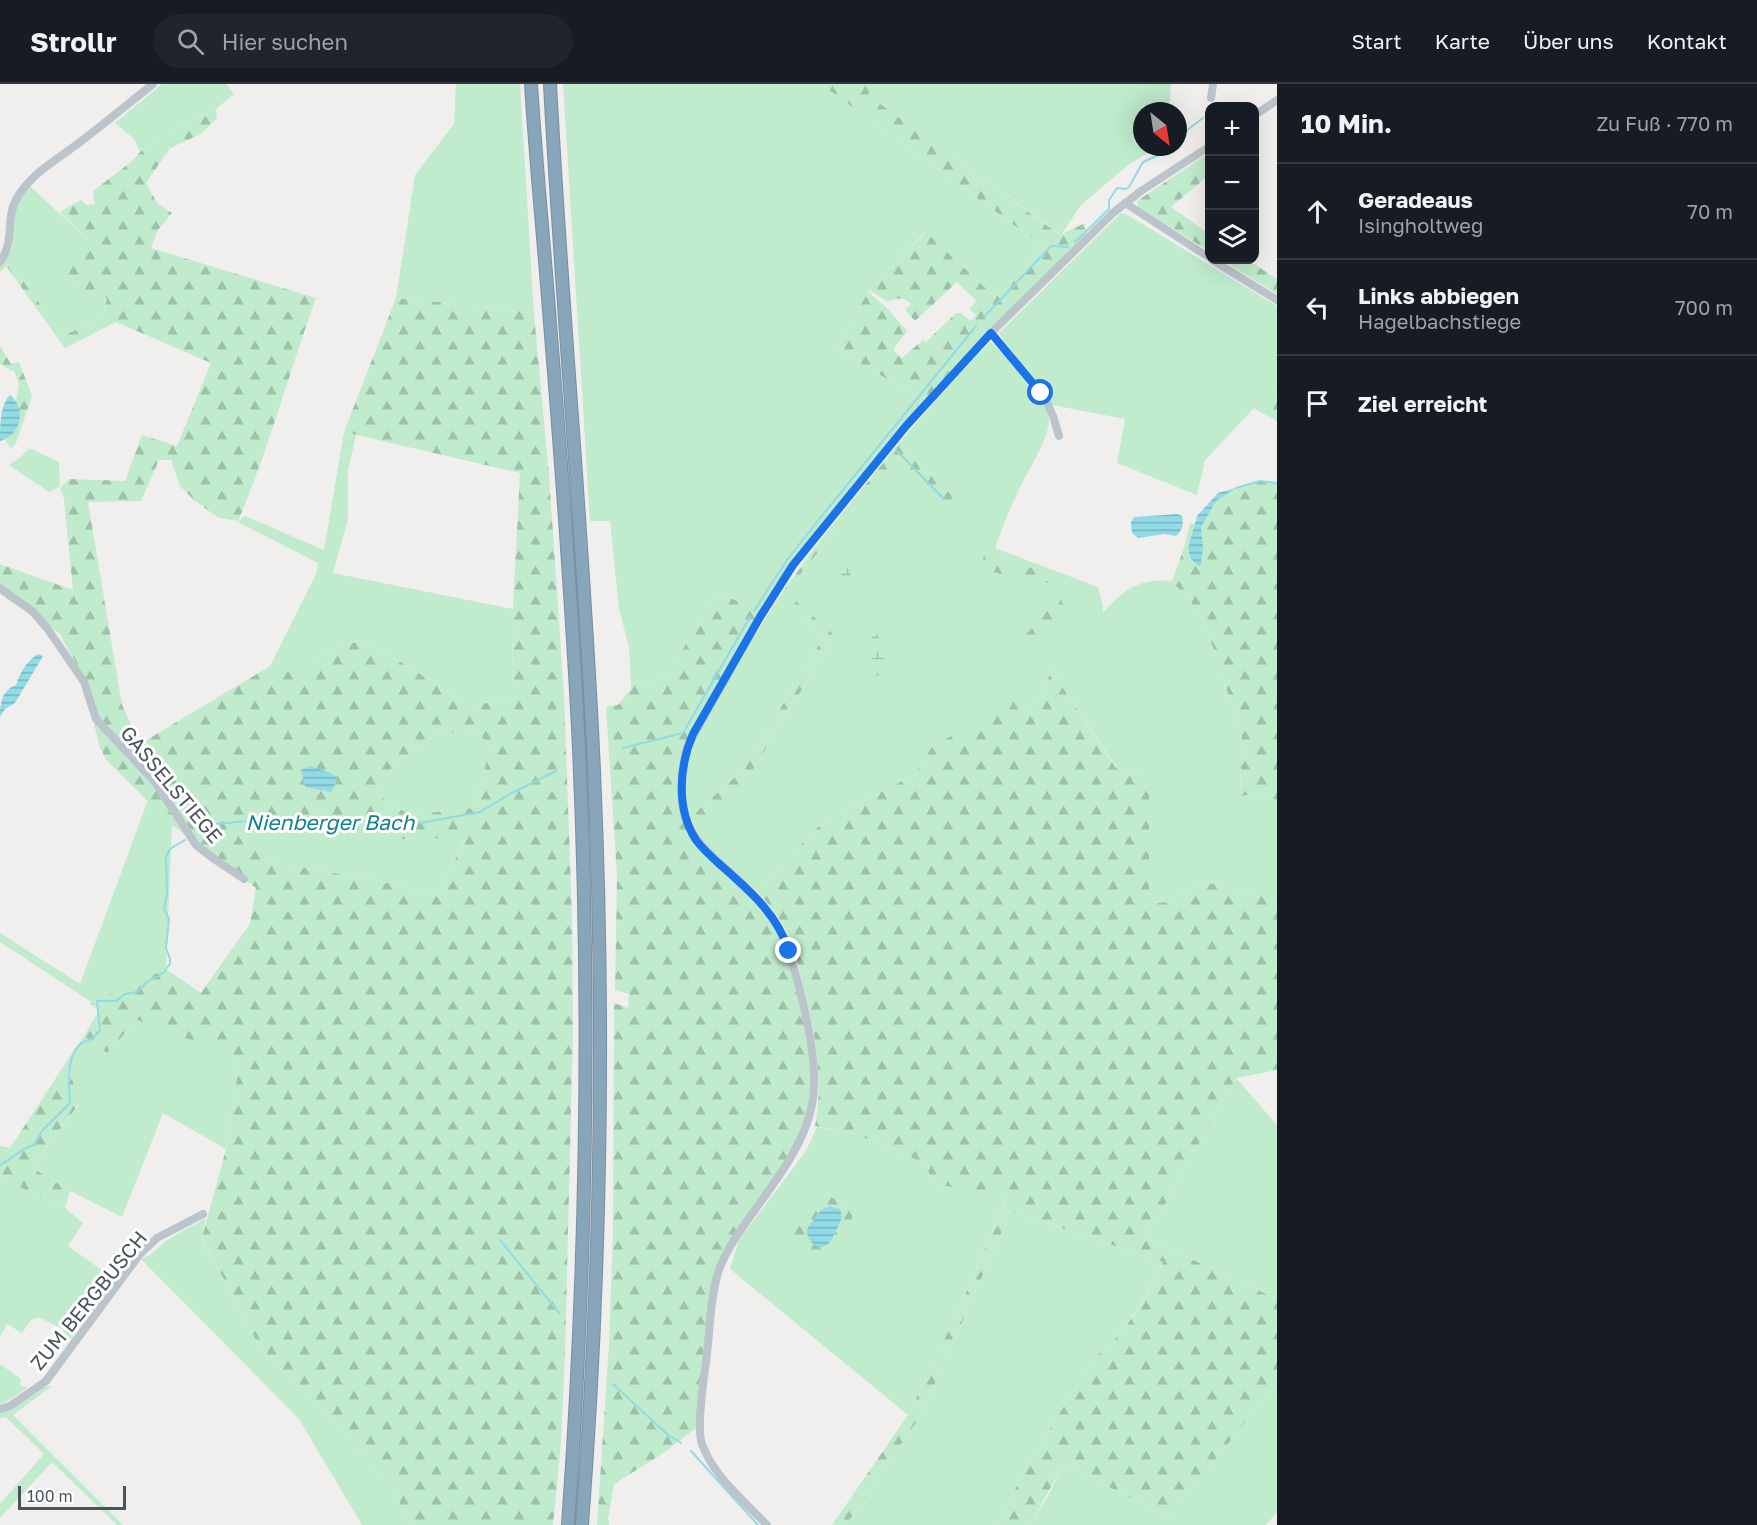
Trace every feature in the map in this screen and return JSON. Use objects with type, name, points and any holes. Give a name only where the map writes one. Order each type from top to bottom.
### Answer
[{"type":"highway","points":[[531,84],[574,655],[582,823],[586,985],[583,1251],[568,1525]]},
{"type":"highway","points":[[550,84],[590,682],[600,991],[596,1287],[582,1525]]},
{"type":"street","points":[[0,262],[10,243],[12,209],[32,178],[44,166],[81,142],[153,84]]},
{"type":"street","points":[[1211,98],[1213,84]]},
{"type":"street","points":[[1259,113],[1277,100]]},
{"type":"street","points":[[767,1525],[727,1482],[709,1458],[701,1440],[700,1414],[718,1274],[736,1238],[802,1137],[812,1112],[814,1070],[798,983],[786,942],[766,908],[696,840],[683,805],[683,763],[693,734],[760,617],[793,565],[906,426],[991,333],[1125,203],[1205,149]]},
{"type":"street","points":[[1125,203],[1205,255]]},
{"type":"street","points":[[1219,264],[1277,300]]},
{"type":"street","points":[[991,333],[1045,398],[1059,436]]},
{"type":"street","name":"GASSELSTIEGE","points":[[0,588],[32,612],[47,628],[84,682],[96,719],[155,782],[196,845],[214,860],[244,879]]},
{"type":"street","name":"ZUM BERGBUSCH","points":[[0,1409],[10,1406],[46,1381],[140,1254],[157,1238],[203,1214]]},
{"type":"green space","points":[[162,84],[226,84],[234,94],[216,109],[173,129],[165,137],[140,152],[134,139],[115,123]]},
{"type":"green space","points":[[456,84],[520,84],[534,314],[503,308],[396,298],[415,175],[454,124]]},
{"type":"green space","points":[[563,84],[821,84],[1044,247],[995,297],[925,232],[869,290],[836,350],[912,393],[918,407],[835,509],[757,615],[741,603],[717,591],[665,679],[631,683],[629,647],[619,609],[610,521],[590,521]]},
{"type":"green space","points":[[821,84],[872,84],[868,95],[1060,235],[1085,223],[1086,236],[993,327],[918,407],[912,393],[836,350],[868,292],[886,307],[907,331],[893,350],[902,358],[923,340],[926,342],[956,313],[961,313],[971,321],[976,315],[969,309],[976,301],[957,282],[915,321],[905,310],[911,304],[908,301],[900,298],[888,302],[869,290],[926,232],[995,297],[1044,247]]},
{"type":"green space","points":[[872,84],[1171,84],[1170,102],[1133,102],[1133,156],[1142,156],[1128,165],[1081,205],[1061,235],[867,95]]},
{"type":"green space","points":[[216,109],[217,118],[201,134],[170,148],[146,183],[157,203],[172,213],[158,230],[151,248],[316,298],[238,521],[219,518],[195,501],[180,486],[171,460],[159,460],[141,501],[88,502],[122,705],[140,744],[270,666],[307,666],[342,642],[371,644],[471,705],[512,700],[513,609],[520,473],[344,432],[396,298],[503,308],[534,314],[549,475],[564,694],[572,916],[573,1030],[565,1354],[561,1442],[553,1525],[409,1525],[394,1488],[258,1344],[202,1238],[226,1149],[240,1059],[137,1020],[107,1053],[84,1036],[99,1011],[90,1003],[166,969],[201,993],[250,924],[256,888],[172,825],[108,762],[100,748],[94,724],[101,723],[89,686],[59,633],[0,594],[0,564],[73,590],[64,499],[60,488],[69,479],[125,481],[142,435],[177,446],[211,363],[116,322],[65,348],[7,267],[10,263],[63,336],[103,317],[107,298],[79,289],[65,272],[88,240],[60,212],[81,200],[86,205],[95,204],[93,191],[131,162],[140,152],[165,137],[173,129]],"holes":[[[439,731],[481,735],[490,749],[474,808],[410,815],[375,793],[394,765]],[[261,830],[364,831],[394,839],[467,838],[449,870],[439,897],[384,882],[267,861]]]},
{"type":"green space","points":[[1205,156],[1205,178],[1171,207],[1205,231],[1205,249],[1138,207],[1137,201]]},
{"type":"green space","points":[[30,186],[88,240],[66,273],[79,289],[107,298],[103,317],[63,336],[10,263],[0,272],[0,266],[12,248],[14,214],[17,204]]},
{"type":"green space","points":[[1121,213],[1277,306],[1277,384],[1205,460],[1197,495],[1117,463],[1125,419],[1052,405],[1047,395],[999,333]]},
{"type":"green space","points":[[1228,264],[1254,264],[1277,279],[1277,294]]},
{"type":"green space","points":[[990,342],[1006,356],[1034,389],[1047,411],[1049,419],[1045,437],[1013,502],[995,548],[1098,587],[1103,613],[1118,597],[1141,583],[1172,581],[1191,602],[1205,623],[1242,737],[1240,796],[1277,800],[1277,900],[1201,881],[1169,902],[1155,903],[1149,891],[1149,776],[1117,768],[1059,682],[1054,668],[1047,680],[1045,695],[1019,710],[1012,700],[931,748],[916,774],[830,818],[817,828],[757,891],[712,851],[700,837],[688,813],[683,784],[690,745],[717,694],[782,593],[794,582],[849,513],[896,465],[943,509],[954,498],[900,442]],"holes":[[[789,609],[831,642],[750,774],[695,813],[743,770],[822,640]]]},
{"type":"green space","points":[[0,346],[11,364],[19,362],[32,396],[16,443],[11,448],[5,440],[11,435],[19,407],[16,402],[19,384],[14,370],[0,364]]},
{"type":"green space","points":[[1277,384],[1277,421],[1253,408]]},
{"type":"green space","points":[[344,432],[356,435],[348,471],[348,519],[333,573],[513,609],[512,700],[471,705],[371,644],[342,642],[307,666],[270,666],[316,574],[318,563],[238,522],[245,516],[324,550]]},
{"type":"green space","points":[[900,442],[954,498],[944,510],[896,466],[849,513],[794,582],[782,593],[819,542]]},
{"type":"green space","points":[[29,448],[59,462],[60,486],[49,492],[9,465]]},
{"type":"green space","points":[[1260,481],[1277,483],[1277,800],[1240,796],[1242,737],[1205,623],[1191,602],[1172,581],[1190,523],[1196,524],[1218,493]]},
{"type":"green space","points":[[857,552],[859,558],[852,569],[851,588],[848,590],[836,577],[836,570]]},
{"type":"green space","points":[[989,555],[1054,575],[1053,584],[987,571],[981,565],[984,556]]},
{"type":"green space","points":[[717,591],[741,603],[760,617],[693,734],[682,791],[690,829],[747,888],[786,942],[814,1070],[807,1127],[736,1238],[718,1274],[700,1425],[662,1454],[614,1484],[609,1525],[597,1525],[609,1344],[613,1234],[614,1003],[628,1008],[629,994],[615,990],[617,876],[606,707],[618,705],[631,689],[631,683],[665,679]]},
{"type":"green space","points":[[1059,597],[1063,605],[1063,619],[1054,631],[1036,647],[1023,638]]},
{"type":"green space","points":[[796,601],[833,634],[831,642],[750,774],[699,822],[695,813],[743,770],[822,640],[789,609]]},
{"type":"green space","points":[[876,632],[887,655],[881,673],[876,677],[873,675],[870,639]]},
{"type":"green space","points":[[1054,668],[1059,682],[1116,768],[1149,776],[1149,891],[1155,903],[1169,902],[1201,881],[1277,900],[1277,1070],[1236,1078],[1146,1238],[1277,1299],[1277,1383],[1168,1518],[1064,1463],[1030,1525],[996,1525],[1029,1463],[1090,1364],[1113,1342],[1130,1321],[1163,1262],[1011,1211],[921,1415],[846,1525],[832,1525],[908,1415],[959,1309],[1007,1197],[936,1184],[922,1162],[855,1134],[815,1126],[819,1090],[817,1055],[798,965],[784,926],[757,891],[817,828],[830,818],[916,774],[931,748],[1012,699],[1019,710],[1045,695],[1047,680]]},
{"type":"green space","points":[[439,731],[482,735],[490,749],[474,808],[410,815],[375,793],[394,765]]},
{"type":"green space","points":[[148,800],[172,825],[166,969],[93,1003],[0,942],[0,933],[80,984]]},
{"type":"green space","points":[[260,830],[364,831],[394,839],[467,837],[449,870],[439,897],[384,882],[267,861]]},
{"type":"green space","points":[[137,1020],[240,1058],[226,1149],[163,1113],[122,1217],[70,1191],[31,1167],[79,1105],[67,1061],[84,1036],[107,1053]]},
{"type":"green space","points":[[67,1061],[79,1104],[31,1167],[70,1191],[65,1208],[0,1178],[0,1146],[10,1148]]},
{"type":"green space","points":[[1236,1078],[1277,1125],[1277,1299],[1146,1238]]},
{"type":"green space","points":[[817,1127],[855,1134],[922,1162],[936,1184],[1007,1196],[959,1309],[908,1415],[730,1269],[739,1240],[806,1151]],"holes":[[[827,1195],[856,1210],[791,1241],[808,1210]]]},
{"type":"green space","points":[[0,1178],[65,1208],[83,1223],[68,1246],[109,1275],[121,1274],[66,1345],[63,1329],[38,1317],[31,1320],[22,1333],[7,1324],[0,1337]]},
{"type":"green space","points":[[827,1195],[856,1210],[840,1241],[825,1259],[818,1258],[791,1241],[809,1208]],"holes":[[[830,1206],[836,1207],[842,1217],[832,1239],[811,1224],[821,1210]]]},
{"type":"green space","points":[[1011,1211],[1163,1262],[1130,1320],[1113,1342],[1090,1364],[1029,1463],[996,1525],[846,1525],[921,1415]]},
{"type":"green space","points":[[206,1218],[202,1239],[258,1344],[394,1488],[409,1525],[362,1525],[299,1419],[141,1259],[150,1255],[167,1240]]},
{"type":"green space","points":[[0,1364],[21,1379],[20,1386],[28,1387],[0,1404]]},
{"type":"green space","points":[[1277,1383],[1277,1512],[1266,1525],[1030,1525],[1064,1463],[1168,1518]]},
{"type":"green space","points":[[52,1386],[13,1415],[123,1525],[117,1525],[52,1462],[0,1518],[0,1504],[44,1454],[6,1417],[0,1418],[0,1411],[7,1410],[44,1387]]},
{"type":"water","points":[[10,395],[19,407],[19,421],[13,434],[0,441],[2,410]]},
{"type":"water","points":[[1236,488],[1216,501],[1201,527],[1203,547],[1199,566],[1191,559],[1188,549],[1197,516],[1218,493]]},
{"type":"water","points":[[1178,514],[1182,516],[1183,524],[1176,536],[1164,534],[1138,538],[1132,533],[1131,522],[1134,517]]},
{"type":"water","points":[[38,654],[43,656],[15,703],[5,709],[0,717],[1,702],[5,694],[16,685],[24,667]]},
{"type":"water","points":[[310,766],[331,773],[337,778],[331,792],[305,787],[301,770]]},
{"type":"water","points":[[830,1206],[840,1209],[842,1217],[829,1243],[821,1247],[817,1246],[808,1237],[807,1229],[821,1210]]},
{"type":"waterway","name":"Nienberger Bach","points":[[1187,130],[1203,118]]},
{"type":"waterway","name":"Nienberger Bach","points":[[1075,242],[1109,209],[1109,200],[1117,188],[1129,187],[1143,162],[1157,156]]},
{"type":"waterway","name":"Nienberger Bach","points":[[984,317],[1051,246],[1068,247]]},
{"type":"waterway","name":"Nienberger Bach","points":[[754,611],[787,560],[976,326]]},
{"type":"waterway","points":[[897,451],[944,499]]},
{"type":"waterway","points":[[1236,488],[1260,481],[1277,483]]},
{"type":"waterway","name":"Nienberger Bach","points":[[623,748],[683,733],[750,617]]},
{"type":"waterway","name":"Nienberger Bach","points":[[201,830],[216,824],[260,820],[362,821],[410,825],[480,812],[556,771]]},
{"type":"waterway","name":"Nienberger Bach","points":[[0,1165],[34,1145],[42,1131],[70,1103],[69,1075],[72,1056],[83,1042],[92,1039],[100,1030],[97,1001],[116,1001],[125,994],[137,992],[147,982],[163,973],[170,964],[166,948],[169,919],[164,908],[167,895],[166,857],[170,849],[185,840]]},
{"type":"waterway","points":[[501,1241],[559,1313]]},
{"type":"waterway","points":[[613,1384],[667,1434],[681,1443]]},
{"type":"waterway","points":[[691,1451],[758,1525]]},
{"type":"route","points":[[789,951],[780,930],[766,908],[708,853],[690,829],[683,805],[682,791],[683,763],[687,747],[760,617],[793,565],[906,426],[991,333],[1041,393]]}]
